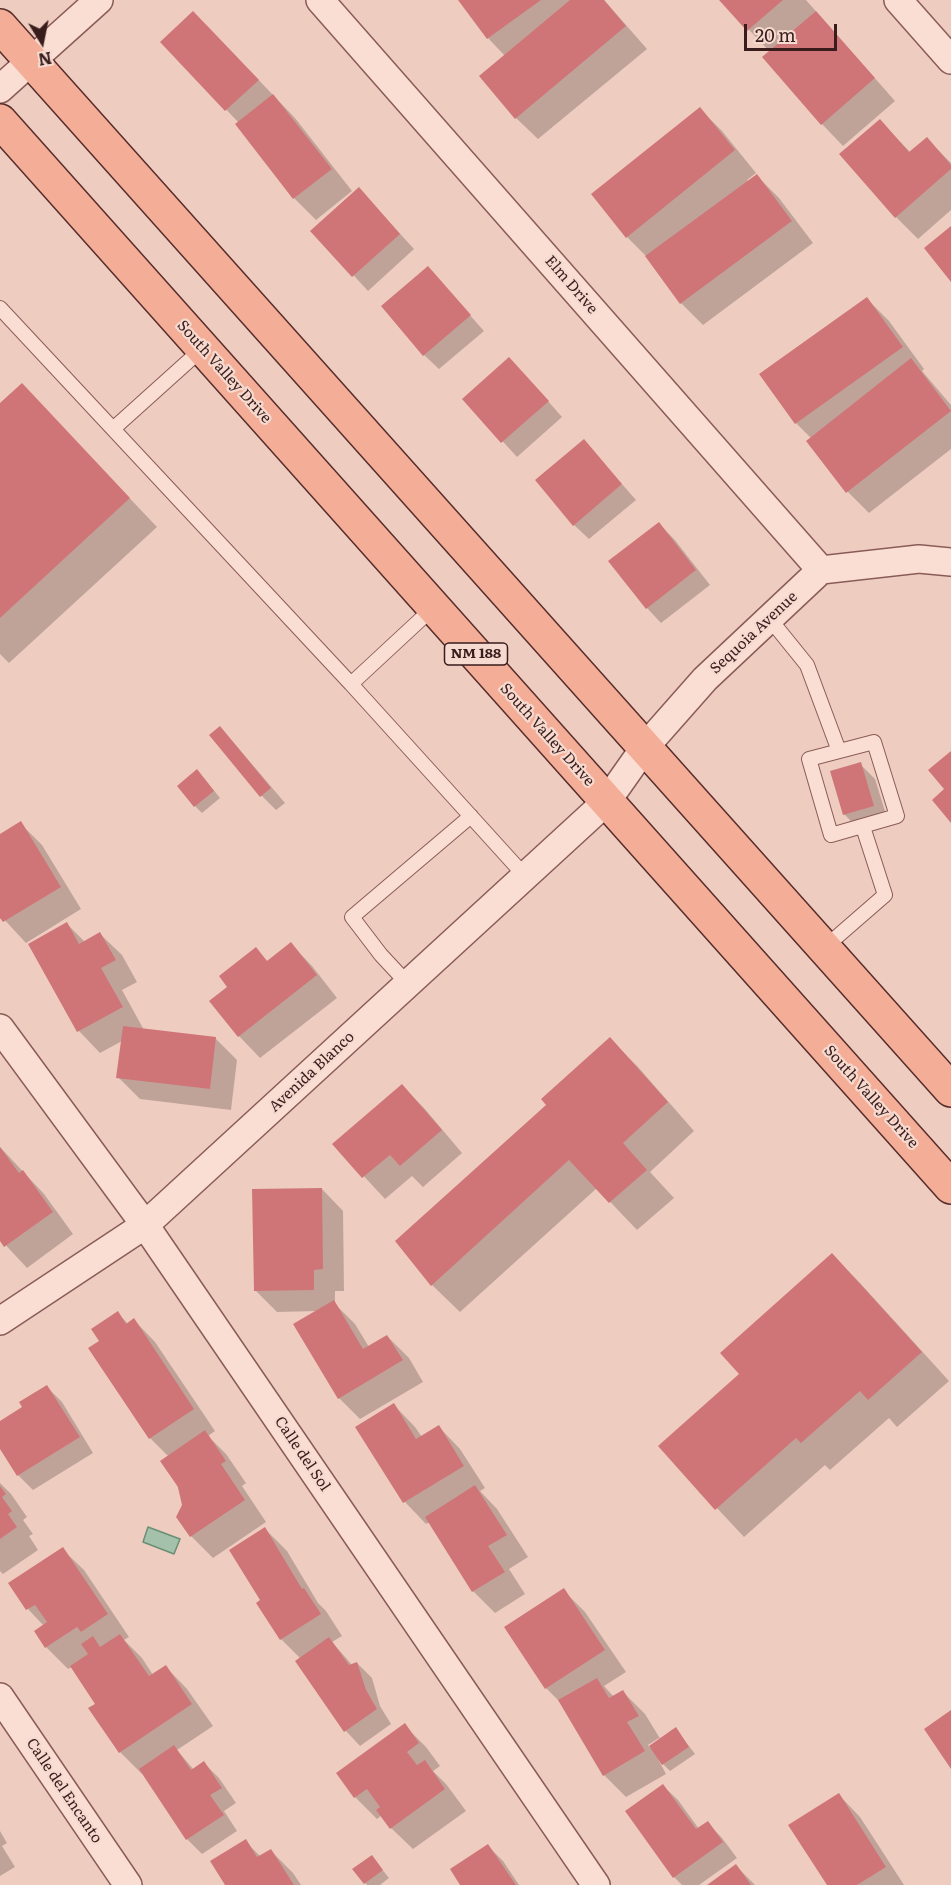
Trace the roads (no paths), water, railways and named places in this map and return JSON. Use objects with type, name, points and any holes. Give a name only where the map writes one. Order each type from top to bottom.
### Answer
[{"type":"main road","points":[[0,26],[951,1090]]},
{"type":"main road","name":"South Valley Drive","points":[[0,121],[951,1187]]},
{"type":"street","points":[[0,89],[99,0]]},
{"type":"street","name":"Elm Drive","points":[[320,0],[821,570]]},
{"type":"street","points":[[898,0],[951,60]]},
{"type":"street","points":[[821,570],[919,559],[951,562]]},
{"type":"street","name":"Sequoia Avenue","points":[[606,801],[645,747],[705,679],[821,570]]},
{"type":"street","name":"Avenida Blanco","points":[[0,1321],[145,1225],[606,801]]},
{"type":"street","name":"Calle del Sol","points":[[0,1028],[145,1225],[596,1885]]},
{"type":"street","name":"Calle del Encanto","points":[[0,1697],[128,1885]]},
{"type":"lane","points":[[0,308],[351,684],[525,876]]},
{"type":"lane","points":[[113,429],[203,348]]},
{"type":"lane","points":[[351,684],[434,607]]},
{"type":"lane","points":[[769,618],[807,665],[839,751]]},
{"type":"lane","points":[[874,742],[897,816],[863,827],[831,835],[809,759],[874,742]]},
{"type":"lane","points":[[408,984],[381,955],[352,917],[471,816]]},
{"type":"lane","points":[[824,948],[885,895],[863,827]]}]
